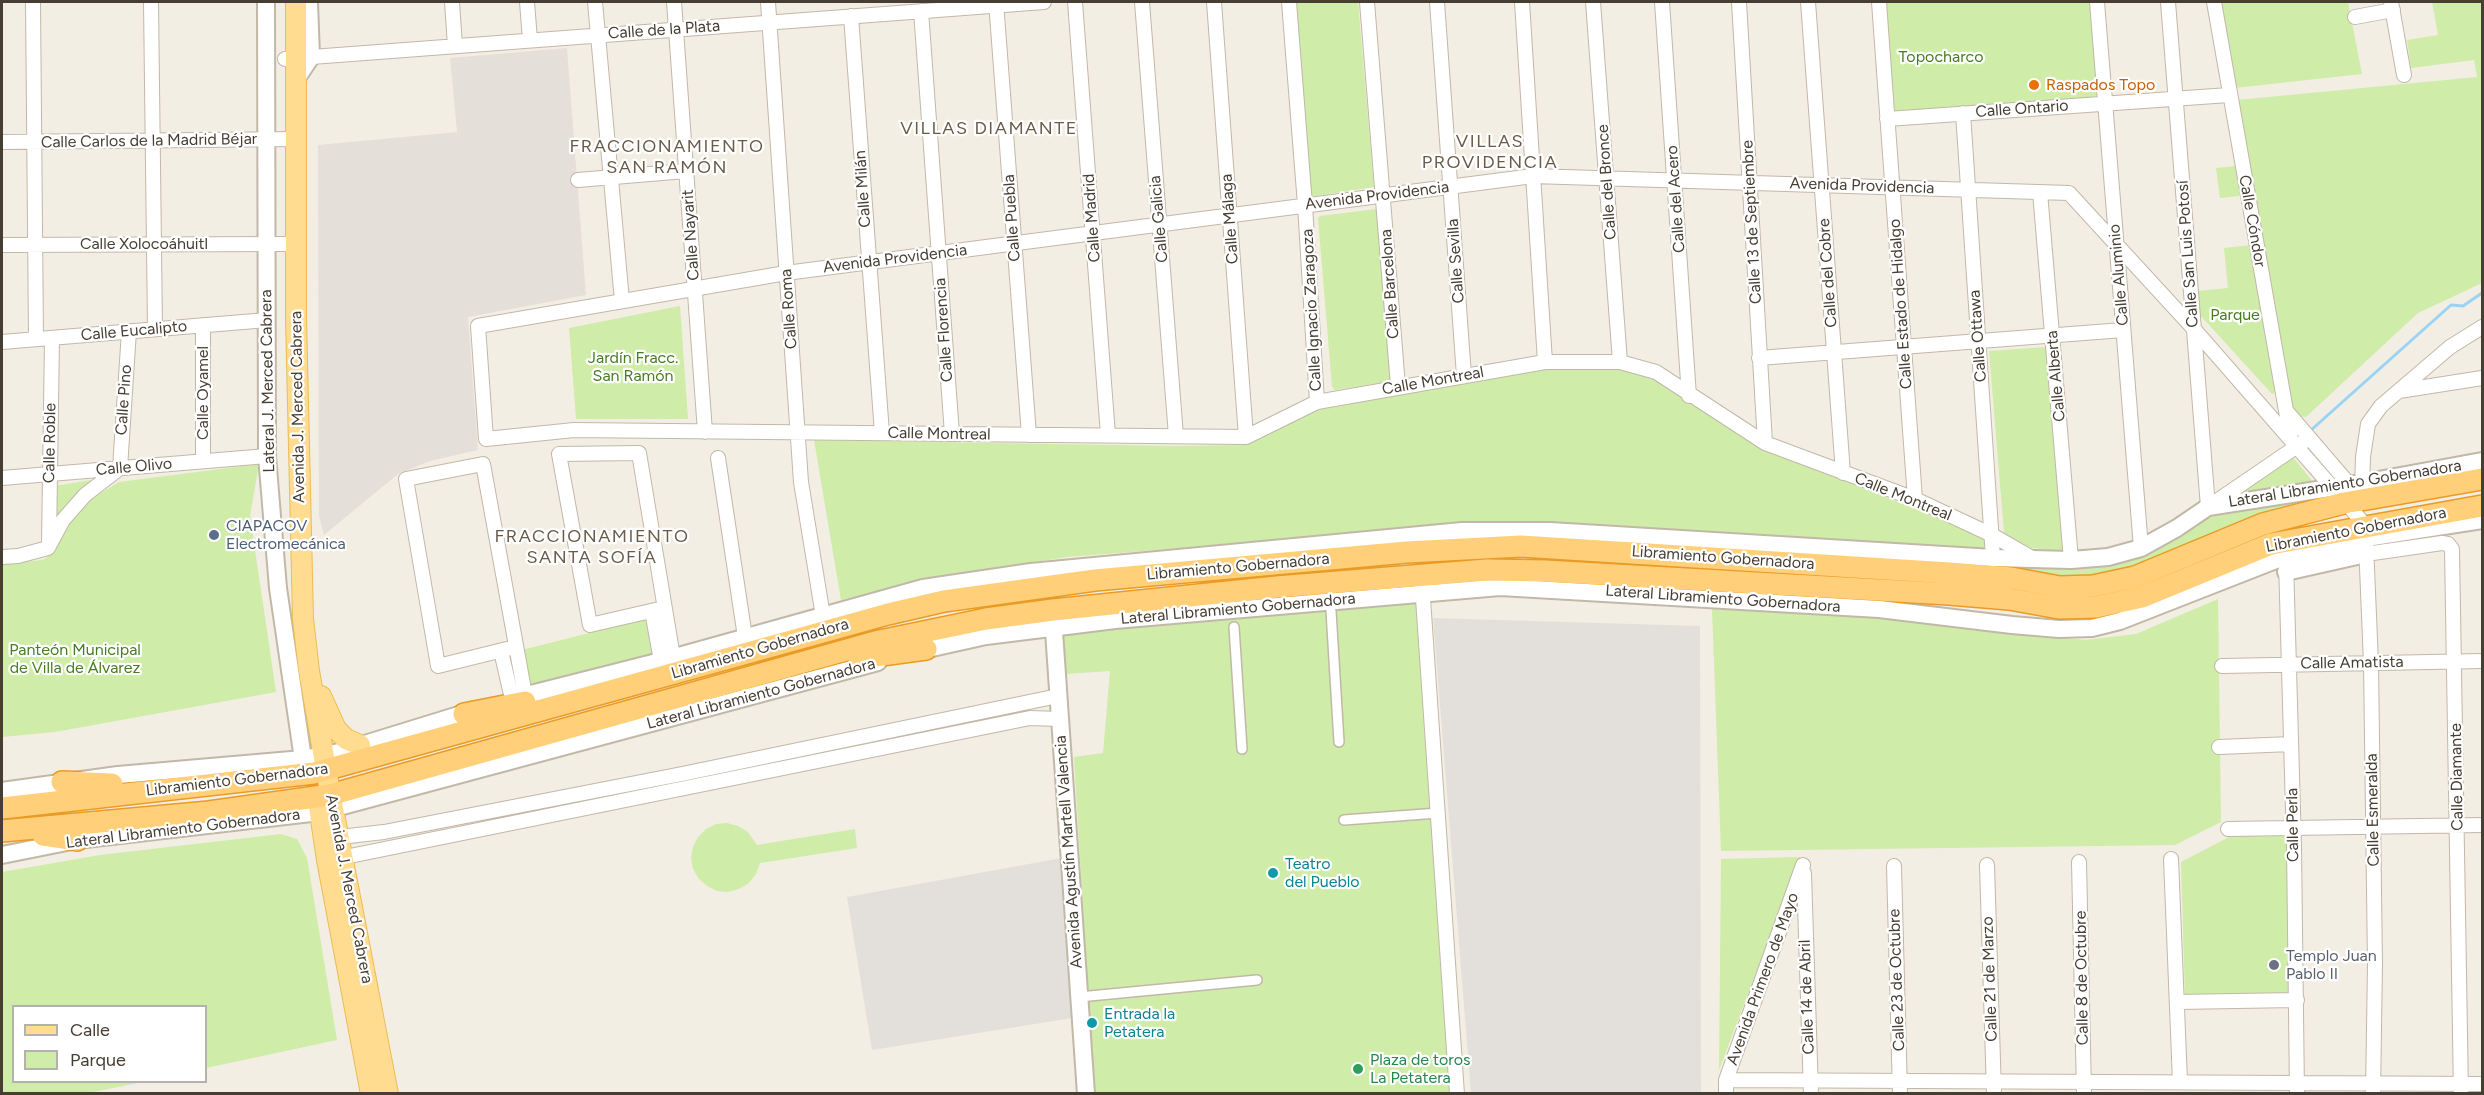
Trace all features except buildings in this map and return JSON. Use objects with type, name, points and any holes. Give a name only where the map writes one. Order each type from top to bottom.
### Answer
[{"type":"highway","name":"Libramiento Gobernadora","points":[[2,808],[196,785],[316,763],[588,696],[878,616],[944,601],[1095,580],[1407,552],[1521,546],[1950,573],[2011,578],[2060,587],[2093,586],[2135,576],[2263,524],[2350,492],[2482,479]]},
{"type":"highway","name":"Libramiento Gobernadora","points":[[7,830],[325,803],[916,632],[986,619],[1053,618],[1422,584],[1487,570],[1545,571],[1949,594],[2009,599],[2060,608],[2096,607],[2142,597],[2271,544],[2366,539],[2482,506]]},
{"type":"highway","points":[[1218,569],[1256,550]]},
{"type":"highway","points":[[802,664],[926,649]]},
{"type":"highway","points":[[464,714],[553,697],[588,696]]},
{"type":"highway","points":[[62,782],[96,784],[162,781],[196,785]]},
{"type":"highway","points":[[7,830],[77,840]]},
{"type":"main road","name":"Avenida J. Merced Cabrera","points":[[284,2],[298,58],[283,139],[277,244],[290,581],[316,763],[331,838],[371,1094]]},
{"type":"main road","name":"Avenida J. Merced Cabrera","points":[[297,2],[297,78],[283,139],[296,317],[304,682]]},
{"type":"main road","points":[[304,682],[336,729],[346,739],[360,745]]},
{"type":"main road","name":"Avenida J. Merced Cabrera","points":[[334,859],[388,1094]]},
{"type":"street","points":[[33,2],[36,339]]},
{"type":"street","points":[[151,2],[155,329]]},
{"type":"street","points":[[266,2],[283,139]]},
{"type":"street","points":[[298,58],[309,2]]},
{"type":"street","points":[[452,2],[455,46]]},
{"type":"street","points":[[527,2],[530,40]]},
{"type":"street","points":[[595,2],[622,301]]},
{"type":"street","name":"Calle Nayarit","points":[[674,2],[705,432]]},
{"type":"street","name":"Calle Roma","points":[[768,2],[801,482],[823,616]]},
{"type":"street","name":"Calle Milán","points":[[846,2],[849,16],[882,433]]},
{"type":"street","name":"Calle de la Plata","points":[[298,58],[849,16],[914,8],[1044,2]]},
{"type":"street","name":"Calle Madrid","points":[[1075,2],[1108,435]]},
{"type":"street","name":"Calle Galicia","points":[[1142,2],[1176,436]]},
{"type":"street","name":"Calle Málaga","points":[[1214,2],[1246,437]]},
{"type":"street","name":"Calle Ignacio Zaragoza","points":[[1289,2],[1317,402]]},
{"type":"street","name":"Calle Barcelona","points":[[1367,2],[1398,386]]},
{"type":"street","name":"Calle Sevilla","points":[[1437,2],[1464,376]]},
{"type":"street","points":[[1522,2],[1545,362]]},
{"type":"street","name":"Calle del Bronce","points":[[1593,2],[1620,362]]},
{"type":"street","name":"Calle del Acero","points":[[1662,2],[1689,396]]},
{"type":"street","name":"Calle 13 de Septiembre","points":[[1739,2],[1764,443]]},
{"type":"street","name":"Calle del Cobre","points":[[1808,2],[1843,473]]},
{"type":"street","name":"Calle Estado de Hidalgo","points":[[1879,2],[1915,499]]},
{"type":"street","name":"Calle Aluminio","points":[[2097,2],[2141,548]]},
{"type":"street","name":"Calle San Luis Potosí","points":[[2168,2],[2208,507]]},
{"type":"street","name":"Calle Cóndor","points":[[2214,2],[2286,411],[2294,444]]},
{"type":"street","name":"Calle Puebla","points":[[996,3],[1029,435]]},
{"type":"street","points":[[2355,16],[2392,6],[2404,75]]},
{"type":"street","name":"Calle Florencia","points":[[914,8],[939,253],[952,434]]},
{"type":"street","name":"Calle Ontario","points":[[1887,118],[2229,95]]},
{"type":"street","name":"Calle Ottawa","points":[[1963,113],[1994,558]]},
{"type":"street","name":"Calle Carlos de la Madrid Béjar","points":[[2,142],[283,139]]},
{"type":"street","points":[[578,180],[686,171]]},
{"type":"street","name":"Avenida Providencia","points":[[486,439],[478,326],[786,273],[869,262],[1533,176],[1606,178],[2069,193],[2194,328],[2294,444],[2350,492]]},
{"type":"street","name":"Calle Alberta","points":[[2040,192],[2071,560]]},
{"type":"street","name":"Calle Xolocoáhuitl","points":[[2,246],[277,244]]},
{"type":"street","name":"Lateral J. Merced Cabrera","points":[[277,244],[267,320],[267,456],[286,652],[297,720],[316,763]]},
{"type":"street","name":"Calle Eucalipto","points":[[2,342],[267,320]]},
{"type":"street","name":"Calle Oyamel","points":[[203,325],[203,461]]},
{"type":"street","points":[[2366,539],[2350,492],[2368,424],[2381,406],[2398,391],[2450,347],[2482,327]]},
{"type":"street","points":[[1760,358],[2123,330]]},
{"type":"street","name":"Calle Pino","points":[[120,468],[129,332]]},
{"type":"street","name":"Calle Roble","points":[[48,548],[52,338]]},
{"type":"street","name":"Calle Montreal","points":[[486,439],[574,430],[1246,437],[1317,402],[1545,362],[1620,362],[1656,372],[1689,396],[1764,443],[1915,499],[1992,535],[2032,558],[2071,560],[2108,557],[2141,548],[2177,528],[2294,444],[2308,438]]},
{"type":"street","points":[[2398,391],[2482,378]]},
{"type":"street","points":[[2262,406],[2286,411]]},
{"type":"street","name":"Avenida Providencia","points":[[2286,411],[2350,492],[2366,539]]},
{"type":"street","points":[[658,609],[590,626],[559,454],[639,453],[658,609],[667,659]]},
{"type":"street","name":"Calle Olivo","points":[[2,478],[267,456]]},
{"type":"street","points":[[718,458],[745,637]]},
{"type":"street","name":"Lateral Libramiento Gobernadora","points":[[2208,507],[2350,492],[2482,461]]},
{"type":"street","points":[[515,647],[438,666],[406,479],[483,464],[515,647],[519,697]]},
{"type":"street","points":[[2,557],[48,548],[63,520],[85,495],[120,468]]},
{"type":"street","name":"Lateral Libramiento Gobernadora","points":[[1422,584],[1541,588],[1879,609],[2012,626],[2059,629],[2091,628],[2120,621],[2366,539],[2482,520]]},
{"type":"street","points":[[2,791],[150,771],[316,763],[360,745],[519,697],[667,659],[923,588],[1031,572],[1462,531],[1550,531],[1994,558],[2032,558]]},
{"type":"street","name":"Calle Diamante","points":[[2366,539],[2448,544],[2452,549],[2461,1089]]},
{"type":"street","name":"Calle Esmeralda","points":[[2366,539],[2371,663],[2375,964],[2373,1088]]},
{"type":"street","name":"Calle Perla","points":[[2286,564],[2294,828],[2297,1088]]},
{"type":"street","points":[[1422,584],[1457,1094]]},
{"type":"street","points":[[1331,611],[1339,742]]},
{"type":"street","name":"Lateral Libramiento Gobernadora","points":[[2,855],[77,840],[325,803],[1053,618]]},
{"type":"street","name":"Avenida Agustín Martell Valencia","points":[[1053,618],[1086,1094]]},
{"type":"street","points":[[1234,627],[1242,748]]},
{"type":"street","points":[[501,651],[519,697]]},
{"type":"street","points":[[286,652],[304,682],[297,720]]},
{"type":"street","name":"Calle Amatista","points":[[2222,666],[2482,661]]},
{"type":"street","points":[[331,838],[396,830],[1059,696]]},
{"type":"street","points":[[334,859],[1030,718],[1060,719]]},
{"type":"street","points":[[841,741],[843,756]]},
{"type":"street","points":[[2219,747],[2291,744]]},
{"type":"street","points":[[682,774],[685,789]]},
{"type":"street","points":[[1344,820],[1438,813]]},
{"type":"street","points":[[2228,829],[2482,825]]},
{"type":"street","points":[[2170,860],[2180,1082]]},
{"type":"street","name":"Calle 8 de Octubre","points":[[2079,862],[2084,1088]]},
{"type":"street","name":"Avenida Primero de Mayo","points":[[1726,1087],[1803,865]]},
{"type":"street","name":"Calle 14 de Abril","points":[[1803,865],[1810,1087]]},
{"type":"street","name":"Calle 21 de Marzo","points":[[1987,865],[1994,1087]]},
{"type":"street","name":"Calle 23 de Octubre","points":[[1894,866],[1900,1087]]},
{"type":"street","points":[[1079,997],[1257,980]]},
{"type":"street","points":[[2177,1002],[2297,1000]]},
{"type":"street","points":[[1726,1087],[2084,1088],[2180,1082],[2222,1088],[2461,1089],[2482,1084]]},
{"type":"shaded area","points":[[567,48],[586,295],[468,317],[478,450],[430,461],[398,474],[324,535],[319,516],[318,145],[457,132],[450,58]]},
{"type":"shaded area","points":[[1433,618],[1700,626],[1701,1093],[1471,1093]]},
{"type":"shaded area","points":[[1067,857],[1079,1017],[872,1050],[847,897]]},
{"type":"green space","points":[[1293,2],[1358,2],[1374,187],[1310,197]]},
{"type":"green space","name":"Topocharco","points":[[1881,2],[2093,2],[2101,100],[1890,116]]},
{"type":"green space","points":[[2221,2],[2348,2],[2362,74],[2235,88]]},
{"type":"green space","points":[[2432,2],[2482,2],[2482,283],[2418,313],[2306,417],[2293,415],[2237,100],[2477,77],[2474,60],[2411,68],[2407,40],[2438,35]]},
{"type":"green space","points":[[2236,166],[2240,196],[2220,198],[2216,168]]},
{"type":"green space","points":[[1376,209],[1379,212],[1390,380],[1335,390],[1332,387],[1318,218]]},
{"type":"green space","name":"Parque","points":[[2251,245],[2276,392],[2272,394],[2200,315],[2198,291],[2228,288],[2224,248]]},
{"type":"green space","name":"Jardín Fracc. San Ramón","points":[[680,306],[688,419],[576,419],[569,328]]},
{"type":"green space","points":[[2046,347],[2064,552],[2031,548],[2004,533],[1989,351]]},
{"type":"green space","points":[[1549,369],[1626,370],[1653,378],[1763,449],[1987,537],[1986,552],[1502,523],[1067,557],[919,581],[841,600],[814,440],[1175,446],[1244,445],[1319,409]]},
{"type":"green space","points":[[2292,456],[2317,487],[2231,497]]},
{"type":"green space","name":"Panteón Municipal de Villa de Álvarez","points":[[259,464],[250,516],[276,692],[55,732],[2,737],[2,564],[43,560],[55,551],[69,524],[91,499],[119,482]]},
{"type":"green space","points":[[91,480],[55,520],[55,486]]},
{"type":"green space","points":[[2324,495],[2325,499],[2294,505],[2255,517],[2109,575],[2055,578],[2024,572],[2025,565],[2098,564],[2208,515]]},
{"type":"green space","points":[[1419,599],[1452,1093],[1094,1093],[1074,757],[1103,753],[1110,671],[1066,674],[1063,632]]},
{"type":"green space","points":[[2218,599],[2221,822],[2175,845],[1721,851],[1712,609],[1880,618],[2085,640],[2136,634]]},
{"type":"green space","points":[[648,618],[655,655],[528,690],[522,650]]},
{"type":"green space","points":[[727,823],[748,832],[757,845],[855,829],[857,848],[760,863],[749,883],[728,892],[717,891],[699,879],[693,869],[691,858],[698,837],[706,829],[716,824]]},
{"type":"green space","points":[[281,834],[297,839],[307,858],[337,1040],[207,1068],[207,1005],[12,1005],[12,1083],[138,1083],[88,1093],[2,1093],[2,872],[100,855]]},
{"type":"green space","points":[[2289,834],[2292,995],[2185,997],[2181,862],[2231,836]]},
{"type":"green space","points":[[1800,857],[1719,1070],[1721,859]]},
{"type":"waterway","points":[[2310,431],[2451,305],[2463,306],[2482,293]]},
{"type":"place","name":"Raspados Topo","points":[[2034,85]]},
{"type":"place","name":"CIAPACOV Electromecánica","points":[[214,535]]},
{"type":"place","name":"Teatro del Pueblo","points":[[1273,873]]},
{"type":"place","name":"Templo Juan Pablo II","points":[[2274,965]]},
{"type":"place","name":"Entrada la Petatera","points":[[1092,1023]]},
{"type":"place","name":"Plaza de toros La Petatera","points":[[1358,1069]]},
{"type":"district","name":"VILLAS DIAMANTE","points":[[989,129]]},
{"type":"district","name":"VILLAS PROVIDENCIA","points":[[1490,152]]},
{"type":"district","name":"FRACCIONAMIENTO SAN RAMÓN","points":[[667,157]]},
{"type":"district","name":"FRACCIONAMIENTO SANTA SOFÍA","points":[[592,547]]}]
